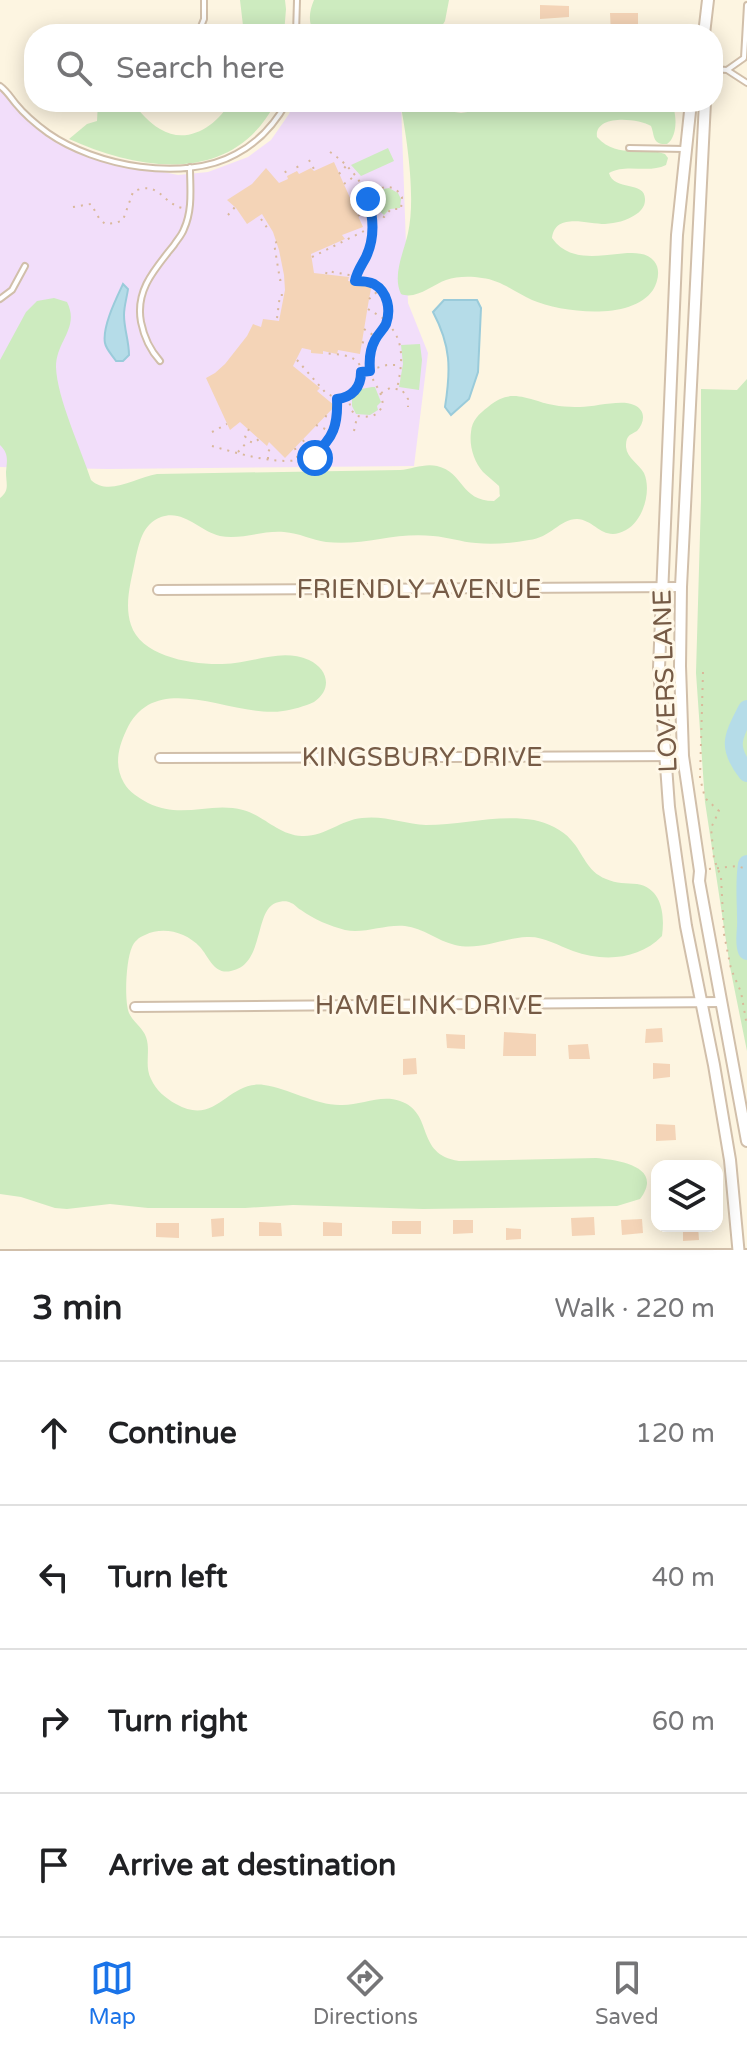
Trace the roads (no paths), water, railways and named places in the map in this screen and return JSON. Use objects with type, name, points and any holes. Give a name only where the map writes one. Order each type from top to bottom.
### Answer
[{"type":"street","points":[[705,24],[708,0]]},
{"type":"street","name":"LOVERS LANE","points":[[690,112],[677,235],[659,668],[677,864],[730,1160],[742,1255]]},
{"type":"street","name":"LOVERS LANE","points":[[705,112],[681,587],[683,756],[699,881],[747,1141]]},
{"type":"street","name":"FRIENDLY AVENUE","points":[[158,590],[681,587]]},
{"type":"street","name":"KINGSBURY DRIVE","points":[[160,758],[683,756]]},
{"type":"street","name":"HAMELINK DRIVE","points":[[135,1007],[722,1002]]},
{"type":"street","points":[[0,1255],[742,1255]]},
{"type":"lane","points":[[202,24],[204,0]]},
{"type":"lane","points":[[296,24],[297,0]]},
{"type":"lane","points":[[727,70],[745,58],[747,5]]},
{"type":"lane","points":[[723,70],[747,83]]},
{"type":"lane","points":[[0,86],[27,116],[48,133],[86,153],[135,166],[190,167],[234,156],[266,133],[282,112]]},
{"type":"lane","points":[[629,148],[686,149]]},
{"type":"lane","points":[[160,361],[151,352],[142,326],[139,311],[141,297],[146,282],[184,230],[191,204],[190,167]]},
{"type":"lane","points":[[0,299],[12,290],[25,266]]},
{"type":"water","points":[[123,284],[128,289],[124,315],[129,355],[123,361],[116,361],[107,348],[105,336],[110,313]]},
{"type":"water","points":[[444,300],[477,300],[481,308],[478,372],[469,399],[451,415],[445,407],[449,369],[446,347],[433,312]]},
{"type":"waterway","points":[[747,709],[734,741],[736,756],[747,773]]},
{"type":"waterway","points":[[747,864],[747,951]]}]
